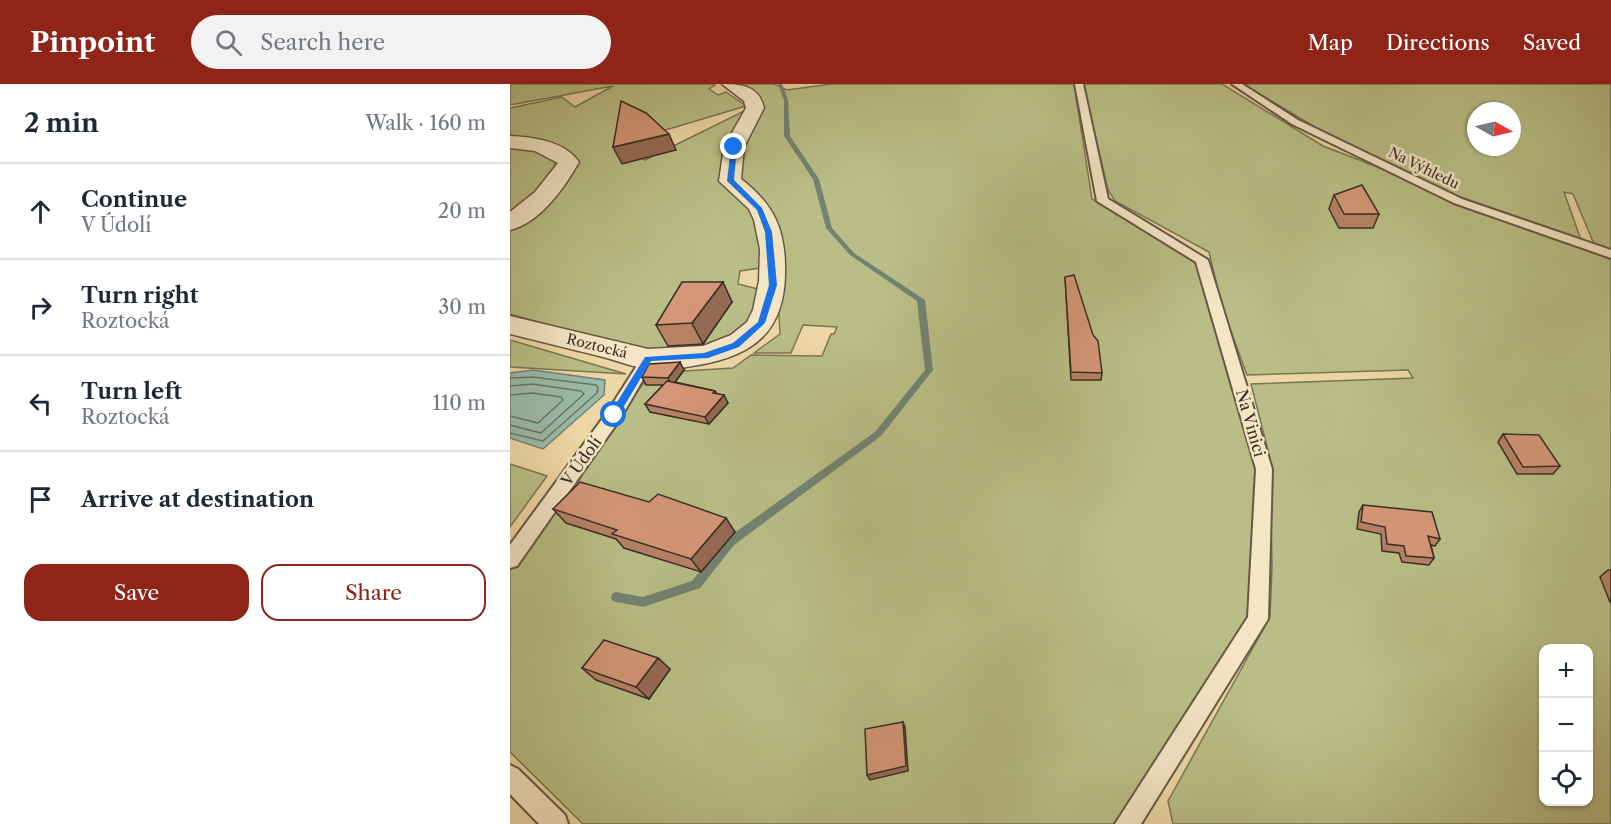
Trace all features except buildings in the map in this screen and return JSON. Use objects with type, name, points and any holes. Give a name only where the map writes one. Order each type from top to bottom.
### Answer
[{"type":"street","name":"Roztocká","points":[[510,325],[648,359],[705,356],[736,345],[761,323],[773,285],[769,232],[760,209],[730,181],[734,147],[755,108],[753,99],[730,84]]},
{"type":"street","points":[[510,142],[524,142],[555,150],[569,162],[559,182],[526,212],[510,223]]},
{"type":"lane","name":"Na Vinici","points":[[1079,84],[1103,201],[1202,261],[1264,469],[1258,619],[1127,824]]},
{"type":"lane","name":"Na Výhledu","points":[[1236,84],[1295,122],[1458,201],[1611,254]]},
{"type":"lane","name":"V Údolí","points":[[510,560],[614,415],[648,359]]},
{"type":"lane","points":[[510,777],[556,824]]},
{"type":"green space","points":[[510,84],[713,84],[715,85],[709,89],[718,95],[726,92],[746,106],[622,143],[645,160],[744,111],[731,140],[748,208],[760,223],[760,268],[740,271],[738,284],[758,289],[748,327],[711,351],[651,354],[510,314],[510,229],[569,152],[555,144],[541,140],[510,139],[510,108],[562,97],[575,107],[613,86],[510,105]]},
{"type":"green space","points":[[737,84],[774,84],[787,90],[831,84],[1074,84],[1092,199],[1191,258],[1212,285],[1267,481],[1250,617],[1118,824],[583,824],[510,752],[510,567],[601,436],[652,373],[733,368],[751,355],[822,356],[831,334],[834,334],[837,327],[803,325],[791,353],[754,353],[780,334],[776,264],[735,179],[745,139],[763,104]]},
{"type":"green space","points":[[1083,84],[1222,84],[1323,146],[1611,257],[1611,824],[1173,824],[1168,801],[1270,617],[1272,568],[1270,458],[1251,384],[1413,378],[1408,370],[1247,375],[1223,310],[1209,252],[1115,201],[1108,190]]},
{"type":"green space","points":[[1243,84],[1611,84],[1611,250],[1594,244],[1573,194],[1564,192],[1581,240],[1462,198],[1347,146]]},
{"type":"green space","points":[[510,145],[522,146],[553,156],[555,164],[552,173],[540,190],[510,218]]},
{"type":"green space","points":[[510,340],[626,374],[510,367]]},
{"type":"green space","points":[[510,464],[547,476],[510,527]]},
{"type":"water","points":[[533,370],[605,380],[604,395],[543,449],[510,438],[510,373]]},
{"type":"waterway","points":[[616,597],[643,602],[696,585],[730,542],[878,434],[929,370],[921,300],[852,254],[829,228],[816,179],[787,136],[786,100],[780,84]]},
{"type":"route","points":[[614,415],[648,359],[705,356],[736,345],[761,323],[773,285],[769,232],[760,209],[730,181],[734,147]]}]
